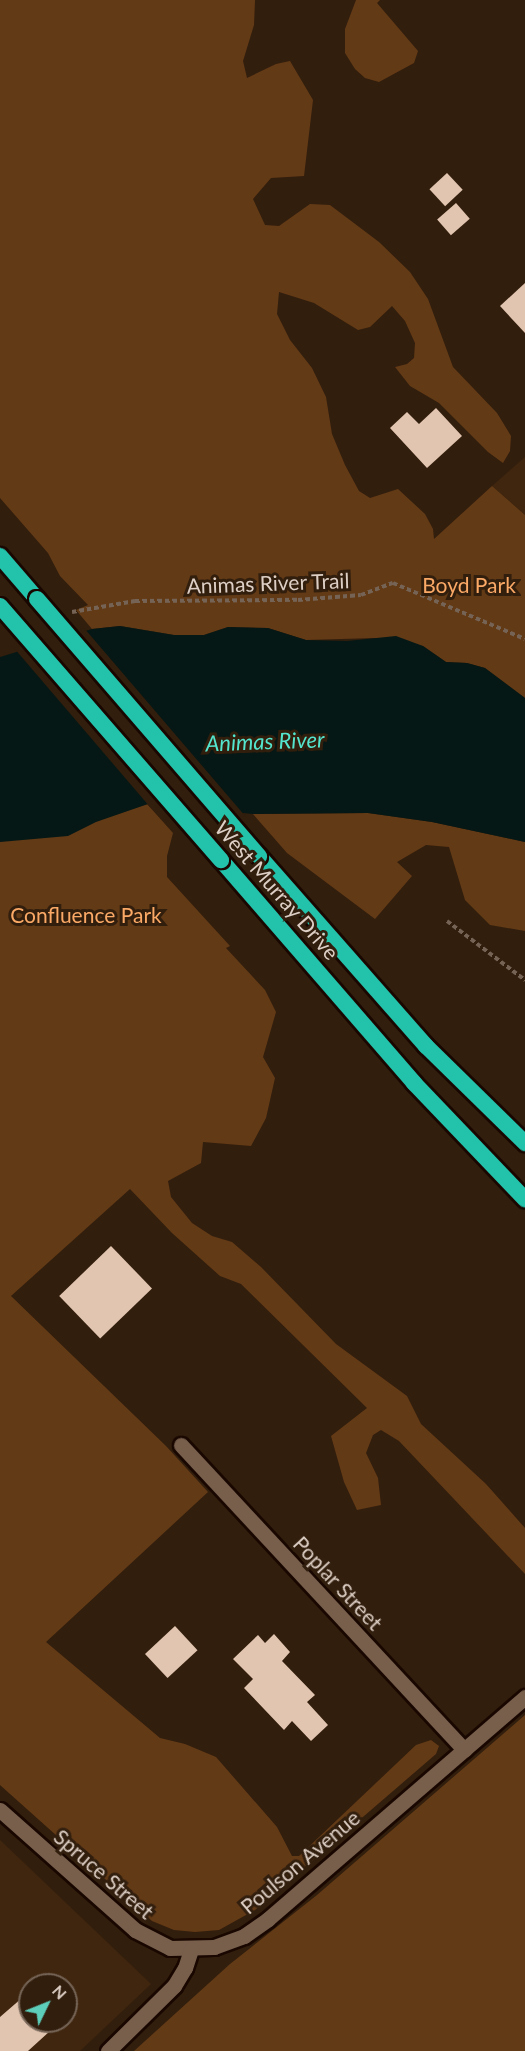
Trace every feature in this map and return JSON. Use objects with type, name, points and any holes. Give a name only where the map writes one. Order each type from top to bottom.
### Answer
[{"type":"highway","name":"West Murray Drive","points":[[0,556],[426,1046],[525,1143]]},
{"type":"highway","name":"West Murray Drive","points":[[0,606],[414,1083],[525,1199]]},
{"type":"street","name":"Poplar Street","points":[[181,1445],[464,1750]]},
{"type":"street","name":"Poulson Avenue","points":[[190,1949],[214,1947],[244,1936],[268,1919],[525,1697]]},
{"type":"street","name":"Spruce Street","points":[[0,1809],[135,1930],[170,1948],[190,1949]]},
{"type":"street","points":[[108,2051],[174,1986],[185,1968],[190,1949]]},
{"type":"path","name":"Animas River Trail","points":[[67,612],[135,601],[298,600],[361,595],[393,584],[525,639]]},
{"type":"path","points":[[447,921],[525,980]]},
{"type":"shaded area","points":[[525,457],[525,515],[492,486]]},
{"type":"shaded area","points":[[0,1840],[151,1984],[80,2051],[0,2051]]},
{"type":"green space","name":"Boyd Park","points":[[0,0],[255,0],[254,25],[243,61],[247,78],[276,64],[290,61],[313,100],[304,176],[271,178],[253,199],[265,225],[279,226],[310,204],[330,205],[379,242],[410,272],[428,299],[453,367],[497,413],[511,436],[510,451],[503,463],[488,452],[439,403],[410,386],[395,367],[407,364],[414,358],[415,343],[405,321],[392,306],[370,327],[358,330],[314,303],[279,292],[277,314],[290,340],[312,368],[326,397],[332,434],[359,491],[370,498],[398,489],[425,514],[433,529],[434,539],[492,486],[525,515],[525,698],[485,668],[467,663],[446,662],[423,646],[375,638],[306,640],[268,628],[228,627],[204,635],[174,635],[120,626],[92,629],[76,610],[88,605],[60,576],[48,553],[0,498]]},
{"type":"green space","points":[[356,0],[380,0],[377,3],[418,51],[414,63],[379,82],[365,78],[355,69],[345,53],[345,29]]},
{"type":"green space","name":"Confluence Park","points":[[0,695],[111,816],[147,804],[173,833],[167,856],[167,877],[230,946],[226,948],[265,990],[276,1012],[263,1057],[275,1078],[266,1118],[251,1146],[203,1142],[201,1163],[168,1181],[171,1197],[192,1223],[212,1236],[232,1242],[261,1267],[336,1344],[407,1396],[421,1424],[486,1484],[525,1528],[525,1574],[399,1441],[381,1430],[373,1435],[366,1453],[378,1478],[381,1505],[357,1510],[344,1482],[331,1436],[367,1408],[241,1284],[220,1276],[172,1233],[130,1189],[11,1296],[166,1446],[208,1492],[46,1642],[160,1738],[185,1744],[216,1757],[277,1827],[292,1856],[299,1856],[416,1745],[431,1740],[439,1746],[436,1754],[255,1910],[219,1930],[195,1932],[174,1930],[152,1921],[0,1785]]},
{"type":"green space","points":[[368,813],[432,822],[525,842],[525,931],[490,925],[465,900],[449,847],[426,845],[397,862],[412,876],[375,919],[287,853],[253,814]]},
{"type":"green space","points":[[525,1715],[525,2051],[134,2051],[230,1964],[317,1895]]},
{"type":"water","name":"Animas River","points":[[120,626],[174,635],[204,635],[228,627],[268,628],[306,640],[347,641],[396,636],[423,646],[446,662],[467,663],[485,668],[525,698],[525,842],[432,822],[368,813],[253,814],[148,804],[96,822],[68,836],[0,842],[0,657],[92,629]]},
{"type":"pier","points":[[84,628],[246,817],[150,807],[14,648]]},
{"type":"building","points":[[447,173],[463,190],[445,206],[429,189]]},
{"type":"building","points":[[456,203],[470,219],[451,235],[437,219]]},
{"type":"building","points":[[525,283],[525,333],[500,306]]},
{"type":"building","points":[[436,408],[462,436],[427,468],[390,428],[407,412],[419,424]]},
{"type":"building","points":[[111,1246],[152,1288],[100,1338],[59,1296]]},
{"type":"building","points":[[175,1626],[198,1650],[168,1678],[145,1654]]},
{"type":"building","points":[[274,1634],[290,1652],[282,1661],[315,1695],[307,1702],[328,1725],[311,1741],[292,1721],[284,1730],[244,1688],[253,1679],[233,1659],[258,1635],[265,1643]]},
{"type":"building","points":[[18,2001],[18,2033],[48,2033],[28,2051],[0,2051],[0,2017]]}]
